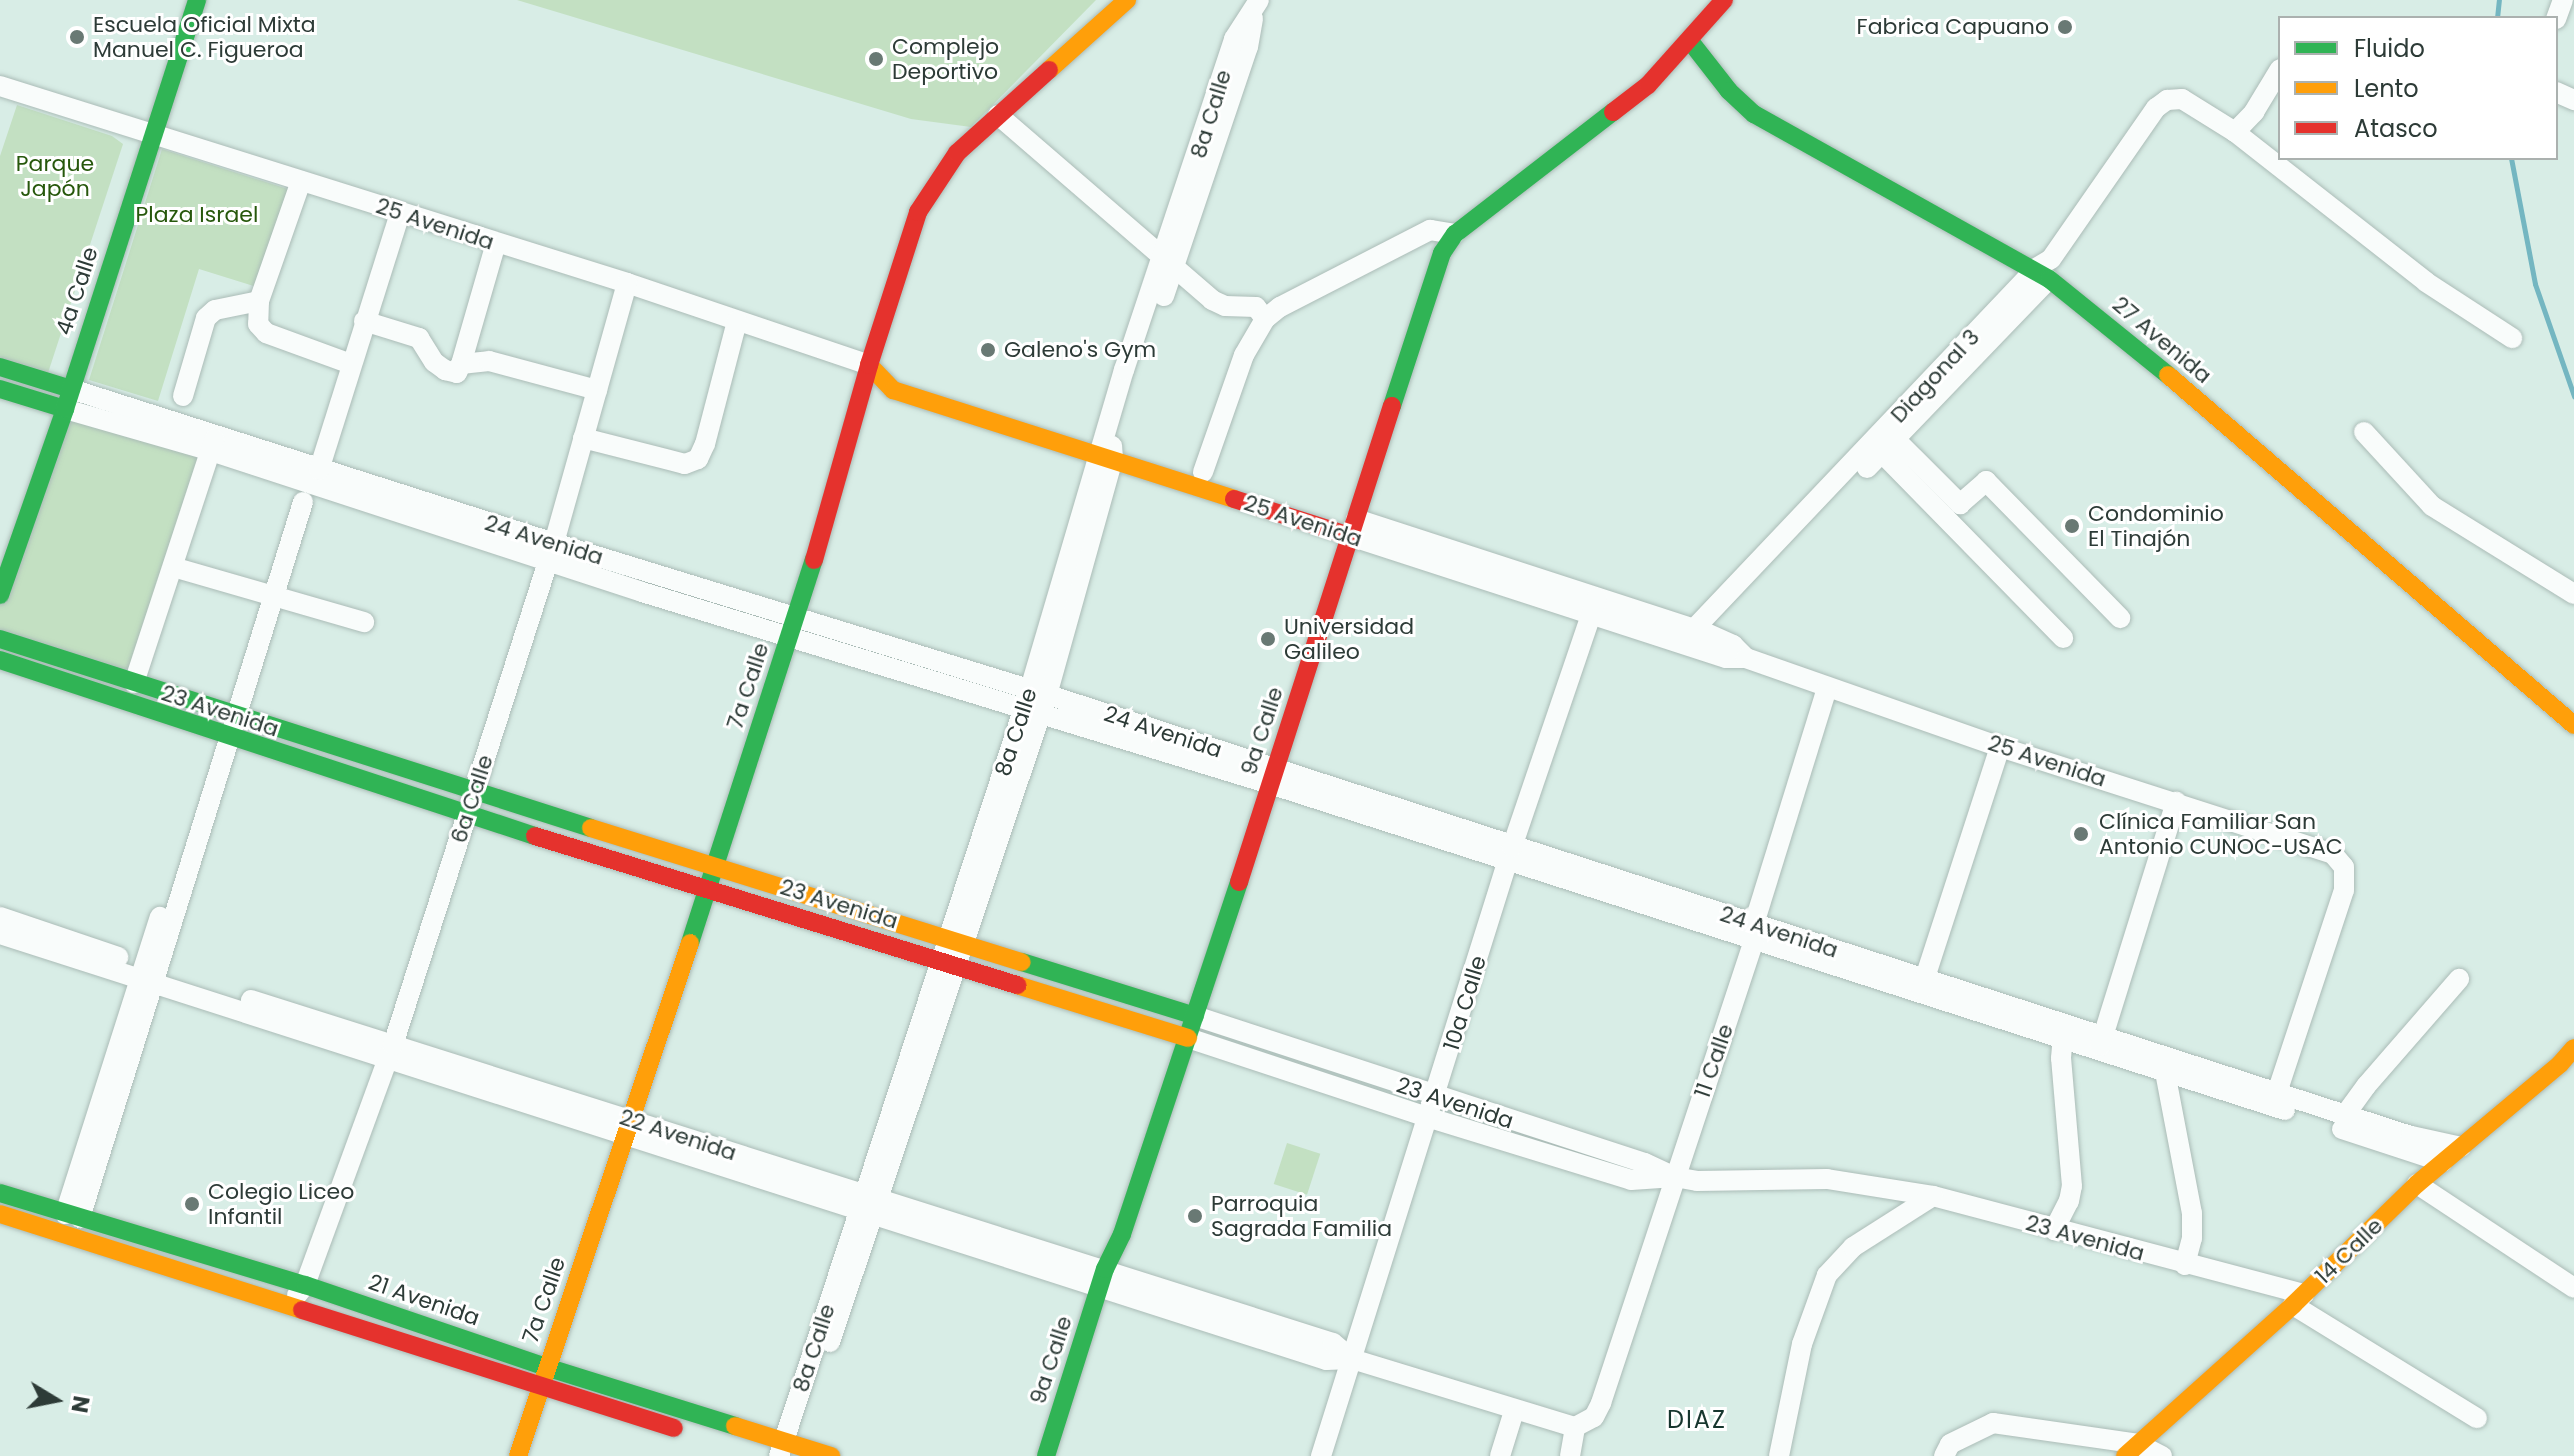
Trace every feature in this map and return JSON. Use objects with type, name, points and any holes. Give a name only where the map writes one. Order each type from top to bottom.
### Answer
[{"type":"street","name":"4a Calle","points":[[0,595],[148,130],[184,0]]},
{"type":"street","name":"4a Calle","points":[[148,130],[197,0]]},
{"type":"street","name":"7a Calle","points":[[518,1456],[790,637],[832,504],[869,365],[918,212],[957,153],[1127,0]]},
{"type":"street","name":"9a Calle","points":[[1062,1456],[1122,1234],[1437,266],[1455,234],[1641,91],[1690,41],[1724,0]]},
{"type":"street","name":"8a Calle","points":[[787,1450],[1036,702],[1107,449],[1216,123],[1248,47],[1256,5]]},
{"type":"street","name":"27 Avenida","points":[[1690,41],[1729,91],[1762,120],[2043,274],[2150,360],[2574,725]]},
{"type":"street","points":[[2278,72],[2254,112],[2235,132],[2426,282],[2512,338]]},
{"type":"street","name":"25 Avenida","points":[[0,88],[148,130],[627,283],[869,365],[893,390],[1203,472],[1353,527]]},
{"type":"street","name":"Diagonal 3","points":[[1697,639],[1889,447],[2043,274],[2156,108],[2172,99],[2182,99],[2235,132]]},
{"type":"street","points":[[998,115],[1219,304],[1256,307],[1272,313]]},
{"type":"street","points":[[301,181],[259,301],[258,324],[266,333],[351,364]]},
{"type":"street","points":[[319,470],[400,213]]},
{"type":"street","points":[[1203,472],[1244,355],[1272,313],[1430,230],[1455,234]]},
{"type":"street","points":[[364,321],[419,338],[434,362],[445,370],[457,373],[496,243]]},
{"type":"street","name":"Diagonal 3","points":[[1697,639],[2043,274]]},
{"type":"street","name":"6a Calle","points":[[289,1304],[305,1285],[391,1052],[551,552],[627,283]]},
{"type":"street","points":[[183,396],[206,318],[215,310],[259,301]]},
{"type":"street","points":[[583,438],[685,464],[698,459],[705,444],[737,321]]},
{"type":"street","points":[[461,364],[489,361],[597,390]]},
{"type":"street","name":"24 Avenida","points":[[0,367],[61,397],[551,552],[796,616],[1036,702],[2063,1031],[2461,1147]]},
{"type":"street","name":"24 Avenida","points":[[0,389],[61,397]]},
{"type":"street","name":"4a Calle","points":[[0,553],[61,397]]},
{"type":"street","points":[[2364,432],[2432,506],[2574,594]]},
{"type":"street","points":[[134,683],[213,443]]},
{"type":"street","name":"24 Avenida","points":[[213,443],[319,470],[790,637],[1036,702]]},
{"type":"street","points":[[1889,447],[1960,504],[1986,481],[2120,618]]},
{"type":"street","points":[[1889,447],[2063,638]]},
{"type":"street","name":"25 Avenida","points":[[1107,449],[1697,639],[1726,658],[1746,658],[2000,747],[2325,851],[2344,867],[2344,890],[2277,1093]]},
{"type":"street","points":[[72,1216],[231,713],[274,595],[303,502]]},
{"type":"street","points":[[173,567],[364,622]]},
{"type":"street","name":"10a Calle","points":[[1321,1456],[1430,1118],[1510,854],[1594,606]]},
{"type":"street","name":"23 Avenida","points":[[0,639],[474,792],[1195,1016],[1436,1098],[1645,1163],[1675,1177]]},
{"type":"street","name":"23 Avenida","points":[[0,660],[467,815],[1188,1038],[1631,1180],[1675,1177],[1697,1181],[1827,1179],[1933,1196],[2185,1265],[2298,1300],[2477,1418]]},
{"type":"street","name":"11 Calle","points":[[1570,1456],[1578,1426],[1598,1411],[1754,932],[1827,688]]},
{"type":"street","points":[[1922,986],[2000,747]]},
{"type":"street","points":[[2101,1043],[2176,802]]},
{"type":"street","name":"22 Avenida","points":[[0,917],[149,974]]},
{"type":"street","name":"22 Avenida","points":[[0,934],[149,974],[1109,1280],[1326,1360],[1352,1359],[1514,1411],[1578,1426]]},
{"type":"street","points":[[2345,1115],[2366,1086],[2459,979]]},
{"type":"street","points":[[2054,1230],[2069,1201],[2072,1186],[2063,1031]]},
{"type":"street","name":"24 Avenida","points":[[2101,1043],[2165,1072],[2443,1162]]},
{"type":"street","name":"14 Calle","points":[[2132,1450],[2298,1300],[2417,1184],[2560,1064],[2574,1048]]},
{"type":"street","points":[[2165,1072],[2192,1213],[2192,1238],[2185,1265]]},
{"type":"street","points":[[2417,1184],[2574,1288]]},
{"type":"street","name":"21 Avenida","points":[[0,1193],[305,1285],[787,1450],[831,1456]]},
{"type":"street","points":[[1779,1456],[1802,1344],[1827,1275],[1853,1247],[1933,1196]]},
{"type":"street","name":"21 Avenida","points":[[0,1214],[688,1432]]},
{"type":"street","name":"9a Calle","points":[[1046,1456],[1109,1280]]},
{"type":"street","points":[[1500,1456],[1514,1411]]},
{"type":"street","points":[[1944,1456],[1950,1444],[1966,1433],[2001,1423],[2162,1456]]},
{"type":"green space","name":"Complejo Deportivo","points":[[517,0],[1096,0],[971,127],[911,119]]},
{"type":"green space","name":"Parque Japón","points":[[17,105],[112,136],[123,144],[46,379],[0,364],[0,156]]},
{"type":"green space","name":"Plaza Israel","points":[[162,149],[291,190],[260,288],[199,269],[158,401],[89,380]]},
{"type":"green space","points":[[65,409],[208,453],[131,683],[0,639],[0,595]]},
{"type":"green space","points":[[1287,1143],[1320,1154],[1307,1195],[1274,1184]]},
{"type":"waterway","points":[[2497,16],[2499,0]]},
{"type":"waterway","points":[[2511,160],[2535,284],[2574,396]]},
{"type":"traffic: fast","points":[[0,595],[65,409],[197,0]]},
{"type":"traffic: fast","points":[[1690,41],[1729,91],[1754,114],[2049,279],[2168,375]]},
{"type":"traffic: fast","points":[[1392,406],[1442,253],[1455,234],[1613,112]]},
{"type":"traffic: fast","points":[[0,367],[71,389]]},
{"type":"traffic: fast","points":[[0,389],[65,409]]},
{"type":"traffic: fast","points":[[690,943],[814,560]]},
{"type":"traffic: fast","points":[[0,639],[591,828]]},
{"type":"traffic: fast","points":[[0,660],[535,836]]},
{"type":"traffic: fast","points":[[1046,1456],[1105,1269],[1122,1234],[1239,882]]},
{"type":"traffic: fast","points":[[1022,962],[1195,1016]]},
{"type":"traffic: fast","points":[[0,1193],[305,1285],[546,1367],[735,1426]]},
{"type":"traffic: slow","points":[[1049,70],[1127,0]]},
{"type":"traffic: slow","points":[[869,365],[893,390],[1234,499]]},
{"type":"traffic: slow","points":[[2168,375],[2574,725]]},
{"type":"traffic: slow","points":[[591,828],[1022,962]]},
{"type":"traffic: slow","points":[[518,1456],[690,943]]},
{"type":"traffic: slow","points":[[1017,985],[1188,1038]]},
{"type":"traffic: slow","points":[[2125,1456],[2293,1305],[2417,1184],[2560,1064],[2574,1048]]},
{"type":"traffic: slow","points":[[0,1214],[302,1310]]},
{"type":"traffic: slow","points":[[735,1426],[831,1456]]},
{"type":"traffic: jam","points":[[1613,112],[1648,85],[1724,0]]},
{"type":"traffic: jam","points":[[814,560],[869,365],[918,212],[957,153],[1049,70]]},
{"type":"traffic: jam","points":[[1239,882],[1392,406]]},
{"type":"traffic: jam","points":[[1234,499],[1350,536]]},
{"type":"traffic: jam","points":[[535,836],[1017,985]]},
{"type":"traffic: jam","points":[[302,1310],[674,1428]]},
{"type":"place","name":"Fabrica Capuano","points":[[2065,27]]},
{"type":"place","name":"Escuela Oficial Mixta Manuel C. Figueroa","points":[[77,37]]},
{"type":"place","name":"Complejo Deportivo","points":[[876,59]]},
{"type":"place","name":"Galeno's Gym","points":[[988,350]]},
{"type":"place","name":"Condominio El Tinajón","points":[[2072,526]]},
{"type":"place","name":"Universidad Galileo","points":[[1268,639]]},
{"type":"place","name":"Clínica Familiar San Antonio CUNOC-USAC","points":[[2081,834]]},
{"type":"place","name":"Colegio Liceo Infantil","points":[[192,1204]]},
{"type":"place","name":"Parroquia Sagrada Familia","points":[[1195,1216]]},
{"type":"district","name":"DIAZ","points":[[1697,1420]]}]
